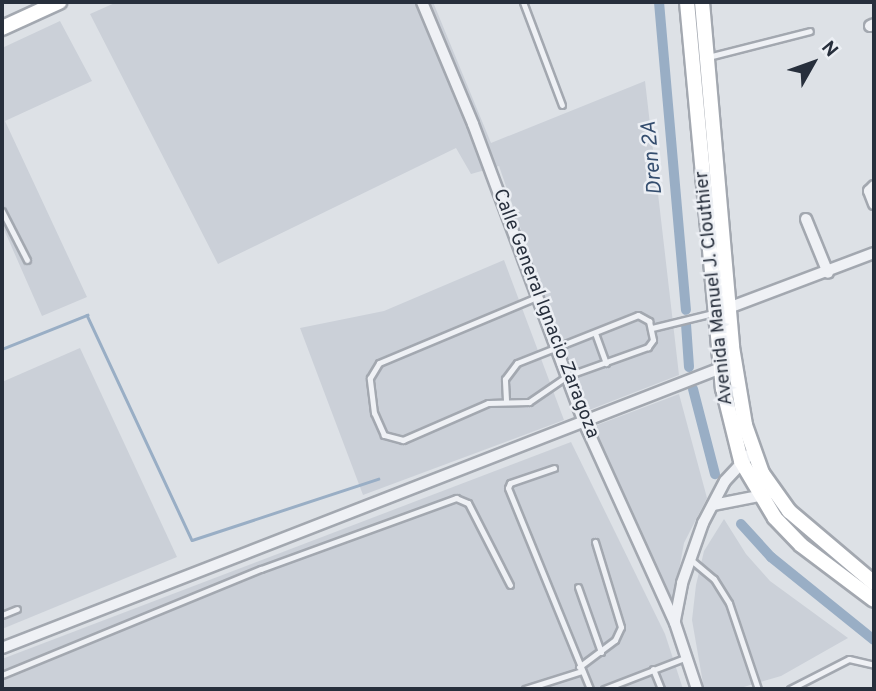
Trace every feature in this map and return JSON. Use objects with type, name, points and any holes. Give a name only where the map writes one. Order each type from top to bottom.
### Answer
[{"type":"main road","points":[[2,28],[59,2]]},
{"type":"main road","name":"Avenida Manuel J. Clouthier","points":[[687,2],[700,59]]},
{"type":"main road","name":"Avenida Manuel J. Clouthier","points":[[702,2],[700,59],[727,366],[741,461],[801,545],[874,600]]},
{"type":"main road","name":"Avenida Manuel J. Clouthier","points":[[727,366],[766,495],[874,583]]},
{"type":"street","name":"Calle General Ignacio Zaragoza","points":[[422,2],[583,420],[675,623],[697,689]]},
{"type":"street","points":[[874,186],[870,191],[874,204]]},
{"type":"street","points":[[806,219],[828,273]]},
{"type":"street","points":[[722,310],[828,273],[874,253]]},
{"type":"street","points":[[2,648],[727,366]]},
{"type":"street","points":[[675,623],[690,558],[713,505],[741,461],[753,451]]},
{"type":"street","points":[[713,505],[766,495]]},
{"type":"lane","points":[[523,2],[562,105]]},
{"type":"lane","points":[[700,59],[810,31]]},
{"type":"lane","points":[[2,211],[27,260]]},
{"type":"lane","points":[[506,400],[508,372],[517,363],[638,315],[652,328],[653,340],[648,348],[567,376],[529,402],[506,400],[458,414],[396,440],[384,435],[374,413],[370,378],[379,363],[537,297]]},
{"type":"lane","points":[[652,328],[722,310]]},
{"type":"lane","points":[[595,333],[606,363]]},
{"type":"lane","points":[[554,468],[510,483],[508,488],[590,689]]},
{"type":"lane","points":[[2,675],[261,569],[456,498],[468,503],[510,585]]},
{"type":"lane","points":[[525,689],[581,669],[601,652],[621,627],[595,542]]},
{"type":"lane","points":[[690,558],[714,579],[729,603],[758,689]]},
{"type":"lane","points":[[578,587],[601,652]]},
{"type":"lane","points":[[2,615],[17,609]]},
{"type":"lane","points":[[604,689],[687,657]]},
{"type":"lane","points":[[790,689],[849,659],[874,666]]},
{"type":"lane","points":[[653,670],[661,689]]},
{"type":"shaded area","points":[[117,2],[433,2],[491,143],[645,81],[679,375],[584,412],[499,166],[471,174],[456,148],[218,264],[90,14]]},
{"type":"shaded area","points":[[60,21],[92,81],[5,121],[87,297],[42,316],[2,225],[2,48]]},
{"type":"shaded area","points":[[504,260],[564,420],[363,495],[300,328],[384,311]]},
{"type":"shaded area","points":[[80,348],[177,557],[2,629],[2,382]]},
{"type":"shaded area","points":[[679,394],[707,498],[684,543],[673,602],[592,427]]},
{"type":"shaded area","points":[[571,442],[665,634],[683,689],[2,689],[2,659]]},
{"type":"shaded area","points":[[724,519],[746,554],[770,581],[848,638],[781,676],[737,689],[704,689],[692,620],[696,585],[704,551]]},
{"type":"waterway","name":"Dren 2A","points":[[659,2],[686,310]]},
{"type":"waterway","points":[[2,349],[87,315],[192,540],[378,479]]},
{"type":"waterway","name":"Dren 2A","points":[[686,324],[689,367]]},
{"type":"waterway","name":"Dren 2A","points":[[693,389],[715,474]]},
{"type":"waterway","name":"Dren 2A","points":[[741,524],[771,557],[874,640]]}]
